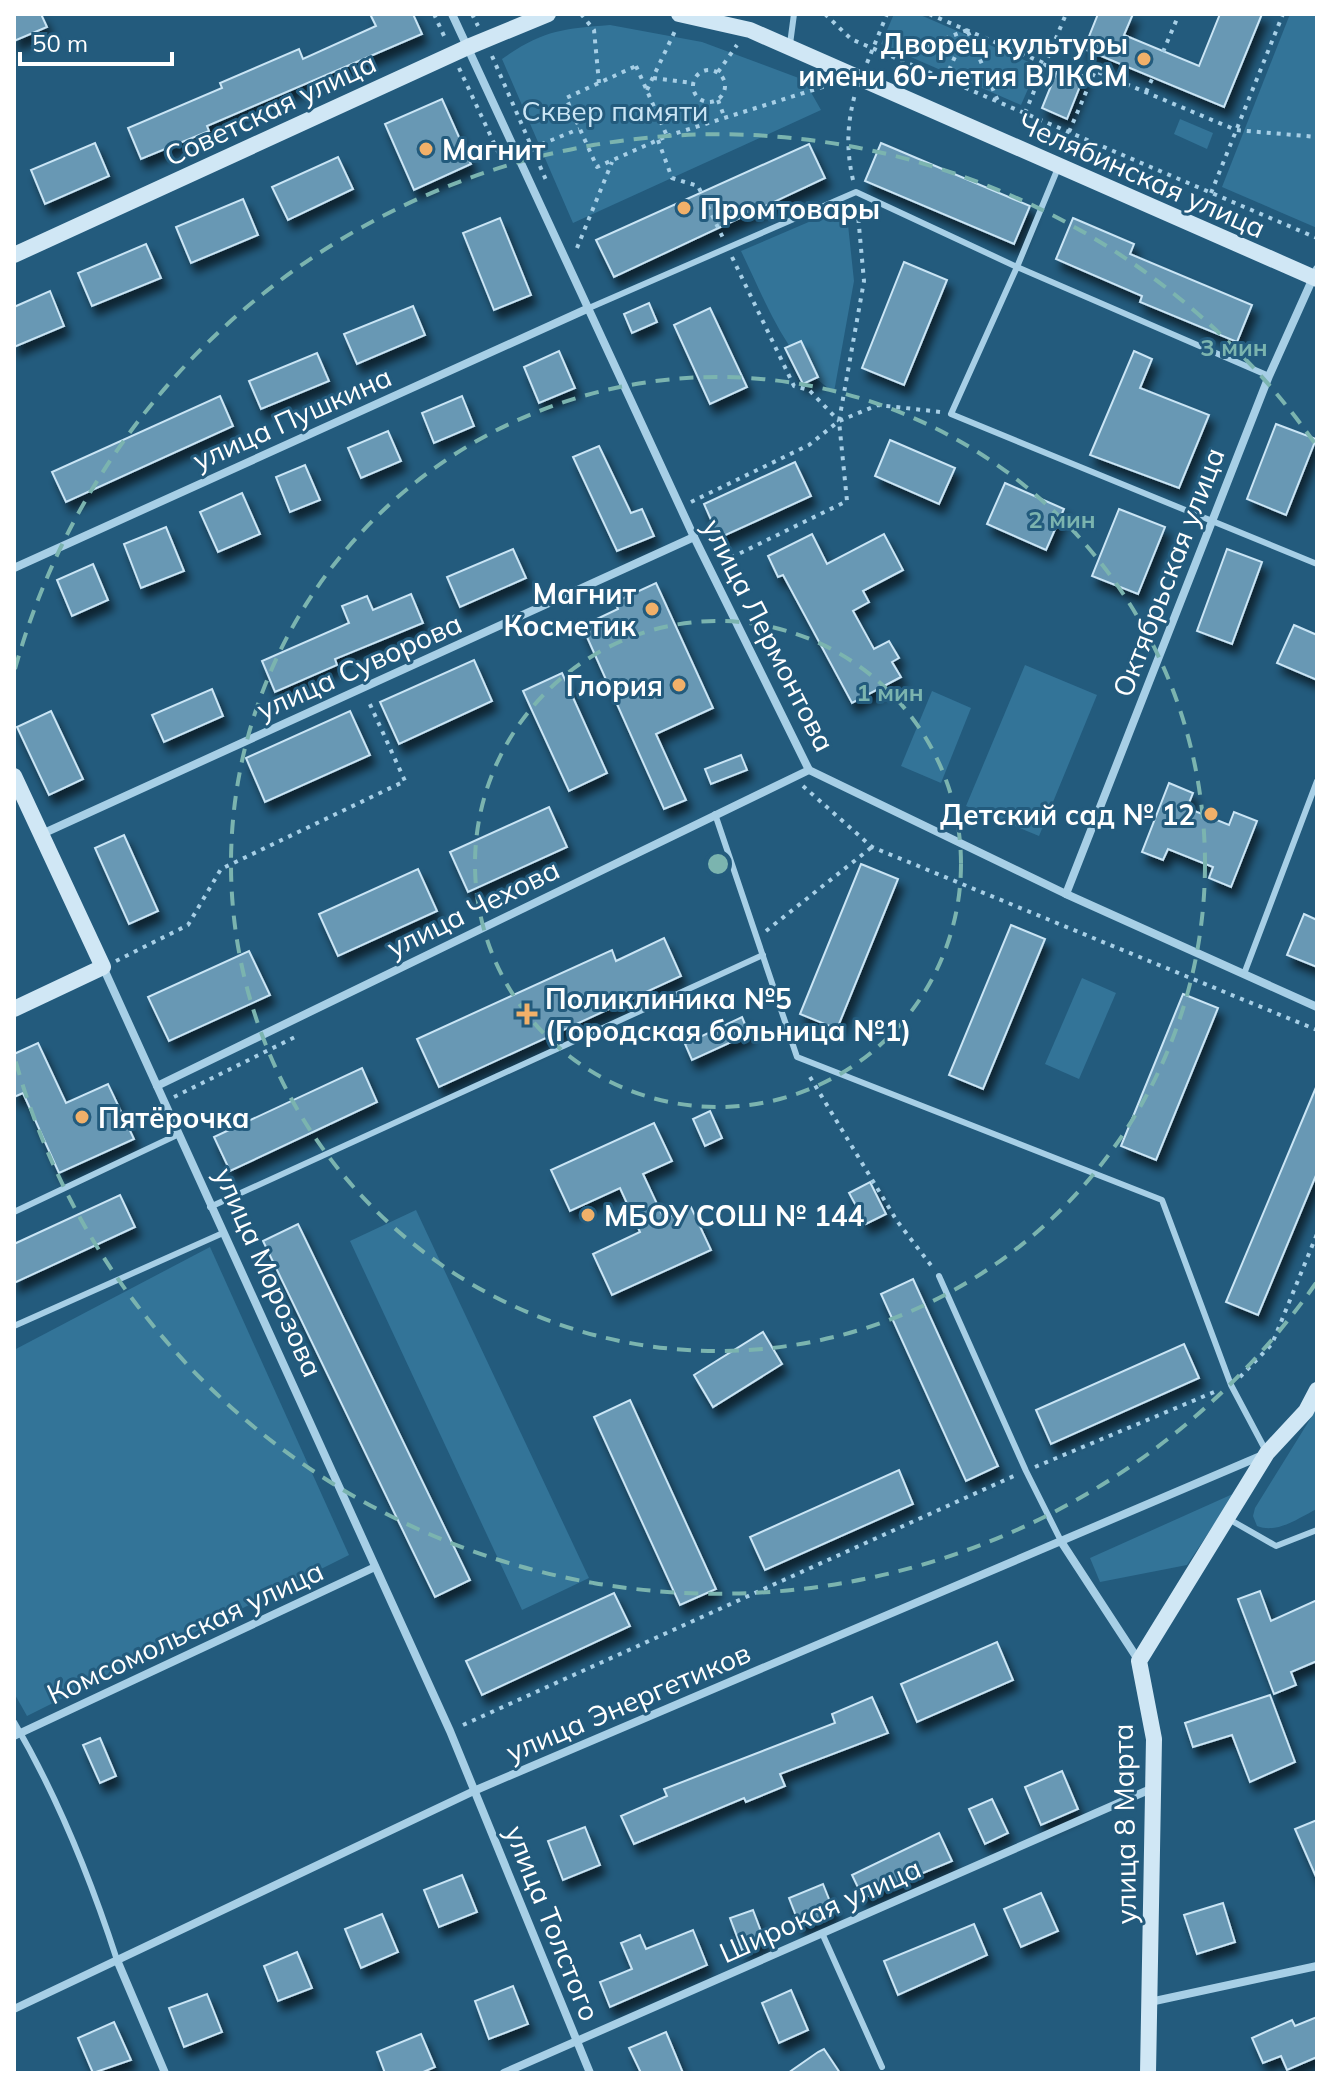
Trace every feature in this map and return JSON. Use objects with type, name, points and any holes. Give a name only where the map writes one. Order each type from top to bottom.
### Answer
[{"type":"street","name":"улица Лермонтова","points":[[452,14],[694,537],[809,770],[1066,894],[1317,1007]]},
{"type":"street","name":"Советская улица","points":[[14,255],[468,47],[548,14]]},
{"type":"street","name":"Челябинская улица","points":[[679,14],[750,30],[1316,275]]},
{"type":"street","name":"Октябрьская улица","points":[[1066,894],[1269,376],[1316,275]]},
{"type":"street","name":"улица Пушкина","points":[[14,568],[589,308]]},
{"type":"street","name":"улица Суворова","points":[[42,834],[694,537]]},
{"type":"street","name":"улица Чехова","points":[[157,1086],[809,770]]},
{"type":"street","name":"улица Морозова","points":[[14,776],[476,1790]]},
{"type":"street","points":[[14,1009],[103,967]]},
{"type":"street","points":[[1062,1543],[1139,1661],[1267,1453],[1306,1411],[1317,1390]]},
{"type":"street","name":"улица Энергетиков","points":[[14,2009],[476,1790],[1062,1543],[1267,1453]]},
{"type":"street","name":"Комсомольская улица","points":[[17,1735],[375,1567]]},
{"type":"street","name":"улица 8 Марта","points":[[1139,1661],[1154,1739],[1148,2073]]},
{"type":"street","name":"Широкая улица","points":[[504,2073],[1154,1787]]},
{"type":"street","name":"улица Толстого","points":[[476,1790],[590,2073]]},
{"type":"street","points":[[117,1960],[165,2073]]},
{"type":"street","points":[[1150,2002],[1317,1966]]},
{"type":"lane","points":[[789,47],[794,14]]},
{"type":"lane","points":[[1059,166],[951,414],[1317,564]]},
{"type":"lane","points":[[589,308],[856,192],[1017,267],[1269,376]]},
{"type":"lane","points":[[1244,974],[1317,781]]},
{"type":"lane","points":[[715,814],[797,1057],[1162,1200],[1231,1385],[1267,1453]]},
{"type":"lane","points":[[210,1207],[763,955]]},
{"type":"lane","points":[[14,1212],[179,1134]]},
{"type":"lane","points":[[14,1326],[223,1233]]},
{"type":"lane","points":[[939,1276],[1026,1471],[1062,1543]]},
{"type":"lane","points":[[1227,1518],[1276,1546],[1317,1530]]},
{"type":"lane","points":[[14,1722],[17,1735],[47,1777],[99,1905],[117,1960]]},
{"type":"lane","points":[[822,1933],[882,2067]]},
{"type":"path","points":[[581,14],[594,30],[599,83]]},
{"type":"path","points":[[825,14],[851,39],[1317,238]]},
{"type":"path","points":[[722,562],[847,501],[839,421],[864,281],[856,192],[848,158],[847,124],[859,79],[887,14]]},
{"type":"path","points":[[929,14],[1046,64]]},
{"type":"path","points":[[1025,113],[1066,14]]},
{"type":"path","points":[[1163,52],[1179,14]]},
{"type":"path","points":[[1211,193],[1283,14]]},
{"type":"path","points":[[896,58],[967,30]]},
{"type":"path","points":[[945,79],[967,30]]},
{"type":"path","points":[[967,30],[999,102]]},
{"type":"path","points":[[647,90],[673,38]]},
{"type":"path","points":[[485,40],[551,191]]},
{"type":"path","points":[[718,72],[731,53]]},
{"type":"path","points":[[667,136],[636,66],[566,98],[597,167],[667,136],[809,90]]},
{"type":"path","points":[[693,83],[702,71],[718,72]]},
{"type":"path","points":[[1069,132],[1095,71],[1236,130],[1317,137]]},
{"type":"path","points":[[718,72],[725,86],[718,100],[724,117]]},
{"type":"path","points":[[1146,92],[1153,77]]},
{"type":"path","points":[[653,78],[693,83]]},
{"type":"path","points":[[693,83],[698,98],[707,102],[718,100]]},
{"type":"path","points":[[532,148],[579,129]]},
{"type":"path","points":[[658,140],[672,178],[698,186],[794,386],[809,390],[839,421]]},
{"type":"path","points":[[577,248],[613,160]]},
{"type":"path","points":[[571,234],[583,261]]},
{"type":"path","points":[[681,506],[809,445],[839,421],[878,405],[951,414]]},
{"type":"path","points":[[687,487],[699,513]]},
{"type":"path","points":[[717,550],[729,576]]},
{"type":"path","points":[[103,967],[188,925],[221,869],[405,781],[363,688]]},
{"type":"path","points":[[803,787],[872,847],[1317,1030]]},
{"type":"path","points":[[758,938],[872,847]]},
{"type":"path","points":[[797,1057],[897,1221],[939,1276]]},
{"type":"path","points":[[450,1731],[1026,1471],[1231,1385],[1272,1344],[1317,1234]]},
{"type":"green space","points":[[894,14],[918,14],[1038,66],[1021,105],[881,44]]},
{"type":"green space","points":[[1290,14],[1317,14],[1317,228],[1222,187]]},
{"type":"green space","name":"Сквер памяти","points":[[610,25],[702,42],[804,80],[821,110],[573,223],[502,59],[529,42],[553,33]]},
{"type":"green space","points":[[1180,119],[1213,133],[1207,149],[1174,134]]},
{"type":"green space","points":[[846,206],[854,281],[834,392],[817,379],[790,347],[741,251]]},
{"type":"green space","points":[[1025,665],[1097,695],[1039,836],[966,806]]},
{"type":"green space","points":[[932,691],[971,708],[941,783],[901,766]]},
{"type":"green space","points":[[1082,978],[1116,993],[1079,1079],[1045,1064]]},
{"type":"green space","points":[[416,1210],[589,1578],[522,1610],[350,1241]]},
{"type":"green space","points":[[210,1247],[349,1555],[27,1716],[14,1693],[14,1350]]},
{"type":"green space","points":[[1317,1408],[1317,1509],[1280,1527],[1257,1526],[1253,1516],[1255,1508]]},
{"type":"green space","points":[[1235,1493],[1187,1565],[1100,1582],[1090,1558]]},
{"type":"building","points":[[14,14],[41,14],[47,27],[14,41]]},
{"type":"building","points":[[370,14],[413,14],[422,34],[207,126],[209,131],[141,159],[128,128],[222,88],[220,83],[299,49],[303,59],[376,26]]},
{"type":"building","name":"Дворец культуры имени 60-летия ВЛКСМ","points":[[1098,14],[1133,14],[1124,35],[1199,66],[1220,14],[1262,14],[1224,107],[1084,49]]},
{"type":"building","points":[[1059,66],[1084,76],[1067,119],[1042,108]]},
{"type":"building","points":[[442,99],[471,164],[414,190],[385,124]]},
{"type":"building","points":[[95,143],[109,176],[45,204],[31,170]]},
{"type":"building","points":[[881,143],[1030,206],[1014,244],[865,181]]},
{"type":"building","points":[[809,144],[825,178],[614,277],[596,240]]},
{"type":"building","points":[[338,157],[353,189],[288,220],[272,187]]},
{"type":"building","points":[[243,199],[258,235],[191,263],[176,227]]},
{"type":"building","points":[[500,218],[531,295],[494,310],[463,233]]},
{"type":"building","points":[[1073,218],[1134,244],[1130,254],[1252,305],[1237,342],[1140,302],[1142,296],[1056,259]]},
{"type":"building","points":[[146,244],[161,278],[92,306],[78,273]]},
{"type":"building","points":[[904,262],[947,280],[904,385],[862,368]]},
{"type":"building","points":[[50,291],[64,326],[14,347],[14,307]]},
{"type":"building","points":[[649,303],[657,322],[632,333],[624,314]]},
{"type":"building","points":[[413,306],[425,335],[357,364],[344,334]]},
{"type":"building","points":[[710,308],[747,387],[710,404],[674,325]]},
{"type":"building","points":[[801,341],[818,377],[803,384],[785,348]]},
{"type":"building","points":[[559,351],[575,388],[539,403],[524,367]]},
{"type":"building","points":[[1134,351],[1152,359],[1140,388],[1209,415],[1179,488],[1090,455]]},
{"type":"building","points":[[317,353],[329,381],[261,409],[249,381]]},
{"type":"building","points":[[220,396],[233,426],[66,502],[52,472]]},
{"type":"building","points":[[462,396],[474,426],[434,443],[422,413]]},
{"type":"building","points":[[1276,424],[1316,439],[1286,515],[1247,499]]},
{"type":"building","points":[[388,431],[401,461],[361,478],[348,448]]},
{"type":"building","points":[[890,440],[955,468],[939,504],[875,476]]},
{"type":"building","points":[[599,446],[631,513],[642,509],[654,536],[617,551],[573,457]]},
{"type":"building","points":[[795,462],[811,496],[719,538],[704,504]]},
{"type":"building","points":[[305,465],[320,500],[290,512],[276,477]]},
{"type":"building","points":[[1005,483],[1064,509],[1046,550],[987,524]]},
{"type":"building","points":[[242,493],[260,534],[218,552],[200,512]]},
{"type":"building","points":[[1119,509],[1165,527],[1138,594],[1092,576]]},
{"type":"building","points":[[166,527],[184,571],[141,588],[124,544]]},
{"type":"building","points":[[812,534],[827,564],[884,534],[903,570],[863,591],[869,602],[853,611],[874,649],[889,641],[899,658],[892,662],[901,677],[852,703],[783,575],[778,577],[768,556]]},
{"type":"building","points":[[513,549],[526,578],[460,607],[447,577]]},
{"type":"building","points":[[1227,549],[1262,562],[1232,644],[1197,631]]},
{"type":"building","points":[[93,564],[108,600],[72,616],[57,580]]},
{"type":"building","points":[[656,583],[713,708],[656,734],[686,800],[664,809],[582,626],[618,609],[615,602]]},
{"type":"building","points":[[411,594],[423,623],[335,659],[337,665],[275,692],[262,661],[349,623],[342,606],[367,596],[373,610]]},
{"type":"building","points":[[1294,625],[1317,635],[1317,680],[1277,663]]},
{"type":"building","points":[[474,660],[492,701],[399,744],[380,702]]},
{"type":"building","points":[[562,673],[607,773],[569,791],[523,691]]},
{"type":"building","points":[[212,689],[223,716],[164,742],[152,715]]},
{"type":"building","points":[[51,711],[83,779],[49,795],[17,727]]},
{"type":"building","points":[[350,711],[370,755],[265,802],[246,758]]},
{"type":"building","points":[[741,755],[747,770],[711,784],[705,769]]},
{"type":"building","points":[[1169,783],[1193,793],[1187,808],[1229,825],[1234,812],[1257,821],[1231,887],[1209,878],[1213,867],[1168,849],[1163,860],[1142,852]]},
{"type":"building","points":[[549,807],[567,847],[468,892],[450,852]]},
{"type":"building","points":[[124,835],[158,911],[129,924],[95,848]]},
{"type":"building","points":[[861,864],[898,879],[837,1029],[800,1014]]},
{"type":"building","points":[[418,869],[437,911],[338,956],[319,914]]},
{"type":"building","points":[[1304,914],[1317,920],[1317,967],[1287,955]]},
{"type":"building","points":[[1011,925],[1045,939],[983,1089],[949,1075]]},
{"type":"building","points":[[664,938],[681,976],[439,1087],[417,1039],[612,950],[616,961]]},
{"type":"building","points":[[249,951],[270,995],[169,1041],[148,997]]},
{"type":"building","points":[[1183,994],[1218,1008],[1156,1160],[1121,1146]]},
{"type":"building","points":[[742,1017],[749,1034],[692,1060],[685,1044]]},
{"type":"building","points":[[38,1043],[66,1103],[108,1084],[134,1139],[59,1173],[23,1093],[14,1097],[14,1054]]},
{"type":"building","points":[[362,1068],[377,1102],[230,1171],[214,1137]]},
{"type":"building","points":[[1317,1085],[1317,1173],[1258,1315],[1226,1302]]},
{"type":"building","points":[[710,1111],[722,1138],[705,1146],[693,1119]]},
{"type":"building","points":[[654,1123],[672,1161],[643,1174],[664,1219],[691,1207],[711,1250],[612,1295],[593,1254],[640,1232],[620,1188],[570,1211],[551,1170]]},
{"type":"building","points":[[870,1182],[886,1214],[866,1224],[849,1193]]},
{"type":"building","points":[[120,1195],[135,1227],[14,1283],[14,1244]]},
{"type":"building","points":[[298,1224],[470,1580],[435,1597],[263,1241]]},
{"type":"building","points":[[913,1279],[998,1466],[966,1481],[881,1294]]},
{"type":"building","points":[[763,1332],[782,1364],[713,1407],[694,1375]]},
{"type":"building","points":[[1184,1344],[1199,1378],[1051,1444],[1036,1410]]},
{"type":"building","points":[[630,1400],[716,1589],[680,1605],[594,1417]]},
{"type":"building","points":[[899,1470],[913,1504],[765,1570],[750,1537]]},
{"type":"building","points":[[1260,1591],[1271,1621],[1317,1600],[1317,1661],[1291,1672],[1296,1685],[1274,1694],[1238,1599]]},
{"type":"building","points":[[614,1593],[630,1626],[482,1695],[466,1661]]},
{"type":"building","points":[[997,1642],[1013,1680],[917,1722],[901,1684]]},
{"type":"building","points":[[1270,1695],[1295,1762],[1250,1782],[1232,1735],[1193,1747],[1185,1723]]},
{"type":"building","points":[[872,1697],[888,1733],[780,1774],[785,1786],[746,1802],[744,1798],[634,1844],[621,1816],[667,1796],[664,1789],[835,1723],[832,1714]]},
{"type":"building","points":[[100,1738],[116,1776],[100,1783],[83,1745]]},
{"type":"building","points":[[1062,1771],[1078,1809],[1041,1825],[1025,1787]]},
{"type":"building","points":[[992,1799],[1008,1833],[985,1844],[969,1809]]},
{"type":"building","points":[[1317,1820],[1317,1879],[1295,1829]]},
{"type":"building","points":[[585,1827],[600,1865],[563,1880],[548,1841]]},
{"type":"building","points":[[939,1833],[952,1861],[863,1898],[852,1875]]},
{"type":"building","points":[[462,1875],[477,1912],[439,1927],[424,1890]]},
{"type":"building","points":[[823,1884],[834,1912],[800,1926],[789,1898]]},
{"type":"building","points":[[1041,1893],[1058,1931],[1021,1947],[1004,1909]]},
{"type":"building","points":[[1223,1903],[1235,1942],[1197,1954],[1184,1915]]},
{"type":"building","points":[[753,1910],[765,1942],[742,1950],[730,1918]]},
{"type":"building","points":[[382,1914],[398,1952],[361,1968],[345,1929]]},
{"type":"building","points":[[974,1924],[987,1955],[898,1995],[884,1961]]},
{"type":"building","points":[[693,1930],[707,1965],[610,2007],[600,1982],[632,1969],[621,1943],[640,1935],[646,1949]]},
{"type":"building","points":[[297,1952],[312,1988],[278,2001],[264,1966]]},
{"type":"building","points":[[513,1986],[528,2024],[489,2039],[475,2001]]},
{"type":"building","points":[[791,1990],[808,2030],[779,2043],[762,2003]]},
{"type":"building","points":[[207,1994],[222,2032],[184,2047],[169,2008]]},
{"type":"building","points":[[1317,2017],[1317,2057],[1287,2070],[1281,2056],[1263,2063],[1252,2038],[1292,2020],[1295,2026]]},
{"type":"building","points":[[114,2022],[131,2060],[93,2073],[78,2038]]},
{"type":"building","points":[[666,2032],[683,2073],[641,2073],[629,2048]]},
{"type":"building","points":[[421,2034],[435,2067],[421,2073],[385,2073],[377,2052]]},
{"type":"building","points":[[824,2049],[840,2073],[788,2073],[818,2052]]},
{"type":"place","name":"Дворец культуры имени 60-летия ВЛКСМ","points":[[1144,59]]},
{"type":"place","name":"Магнит","points":[[426,149]]},
{"type":"place","name":"Промтовары","points":[[684,208]]},
{"type":"place","name":"Магнит Косметик","points":[[652,609]]},
{"type":"place","name":"Глория","points":[[679,685]]},
{"type":"place","name":"Детский сад № 12","points":[[1211,814]]},
{"type":"place","name":"Поликлиника №5 (Городская больница №1)","points":[[527,1014]]},
{"type":"place","name":"Пятёрочка","points":[[82,1117]]},
{"type":"place","name":"МБОУ СОШ № 144","points":[[588,1215]]}]
